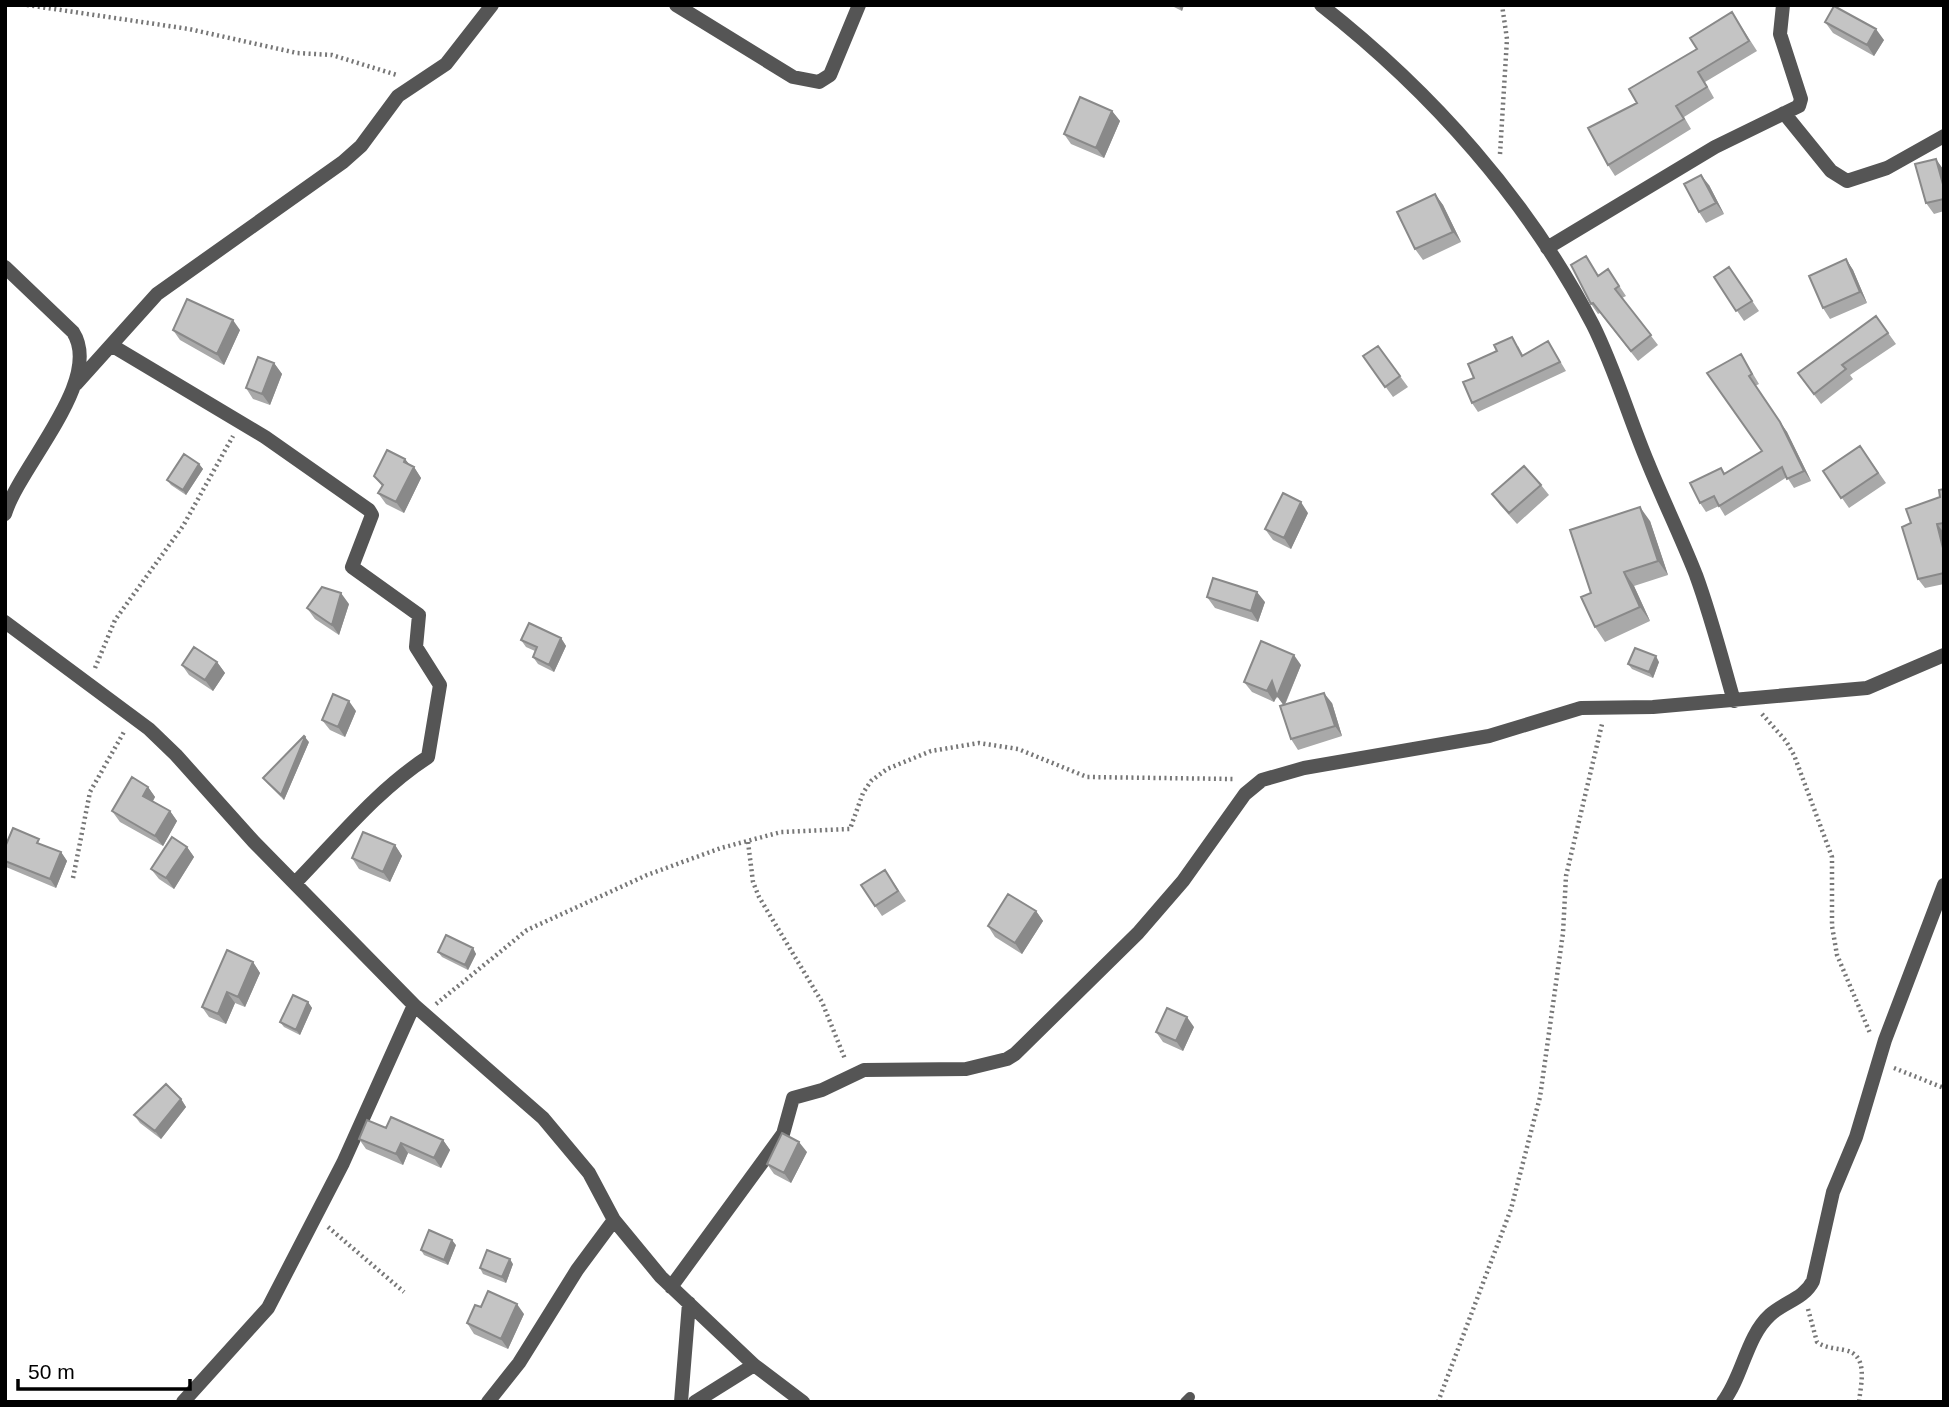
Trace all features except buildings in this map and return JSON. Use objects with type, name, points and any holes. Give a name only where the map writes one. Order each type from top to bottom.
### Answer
[{"type":"street","points":[[5,514],[18,483],[76,384],[157,294],[344,162],[361,146],[398,96],[446,64],[492,5]]},
{"type":"street","points":[[676,5],[772,65],[808,82],[819,82],[830,75],[859,5]]},
{"type":"street","points":[[1321,5],[1422,93],[1529,218],[1547,248],[1592,325],[1606,355],[1624,407],[1696,576],[1734,701]]},
{"type":"street","points":[[1547,248],[1715,147],[1799,106],[1801,99],[1780,34],[1783,5]]},
{"type":"street","points":[[1784,113],[1831,171],[1847,181],[1887,168],[1944,136]]},
{"type":"street","points":[[5,267],[78,340],[81,360],[76,384]]},
{"type":"street","points":[[111,345],[239,422],[370,512],[352,567],[418,612],[416,647],[440,685],[428,757],[409,770],[364,811],[296,882]]},
{"type":"street","points":[[5,622],[132,717],[176,755],[254,842],[419,1009],[543,1118],[589,1173],[614,1220],[671,1287],[754,1365],[803,1402]]},
{"type":"street","points":[[671,1287],[783,1133],[793,1098],[822,1090],[864,1069],[966,1069],[1007,1059],[1015,1054],[1138,933],[1184,881],[1245,794],[1262,780],[1304,768],[1489,736],[1581,708],[1653,707],[1867,688],[1944,655]]},
{"type":"street","points":[[1723,1402],[1733,1389],[1761,1325],[1772,1313],[1804,1293],[1813,1281],[1833,1192],[1856,1137],[1881,1051],[1944,885]]},
{"type":"street","points":[[183,1402],[268,1308],[317,1217],[419,1009]]},
{"type":"street","points":[[488,1402],[519,1363],[577,1270],[614,1220]]},
{"type":"street","points":[[681,1402],[689,1303]]},
{"type":"street","points":[[695,1402],[754,1365]]},
{"type":"path","points":[[27,5],[189,29],[297,53],[332,55],[418,82]]},
{"type":"path","points":[[1498,180],[1507,39],[1503,5]]},
{"type":"path","points":[[88,685],[115,620],[183,526],[239,422]]},
{"type":"path","points":[[1750,700],[1790,748],[1829,844],[1834,876],[1832,926],[1836,955],[1863,1019],[1894,1068],[1944,1088]]},
{"type":"path","points":[[1438,1402],[1511,1209],[1539,1097],[1563,933],[1566,876],[1606,706]]},
{"type":"path","points":[[73,878],[90,792],[132,717]]},
{"type":"path","points":[[419,1009],[527,930],[647,875],[722,848],[781,832],[850,830],[863,793],[871,781],[887,769],[931,751],[979,743],[1018,749],[1087,777],[1262,780]]},
{"type":"path","points":[[748,842],[753,882],[759,897],[822,1002],[852,1075]]},
{"type":"path","points":[[317,1217],[404,1292]]},
{"type":"path","points":[[1804,1293],[1817,1342],[1852,1352],[1858,1358],[1862,1371],[1859,1402]]}]
